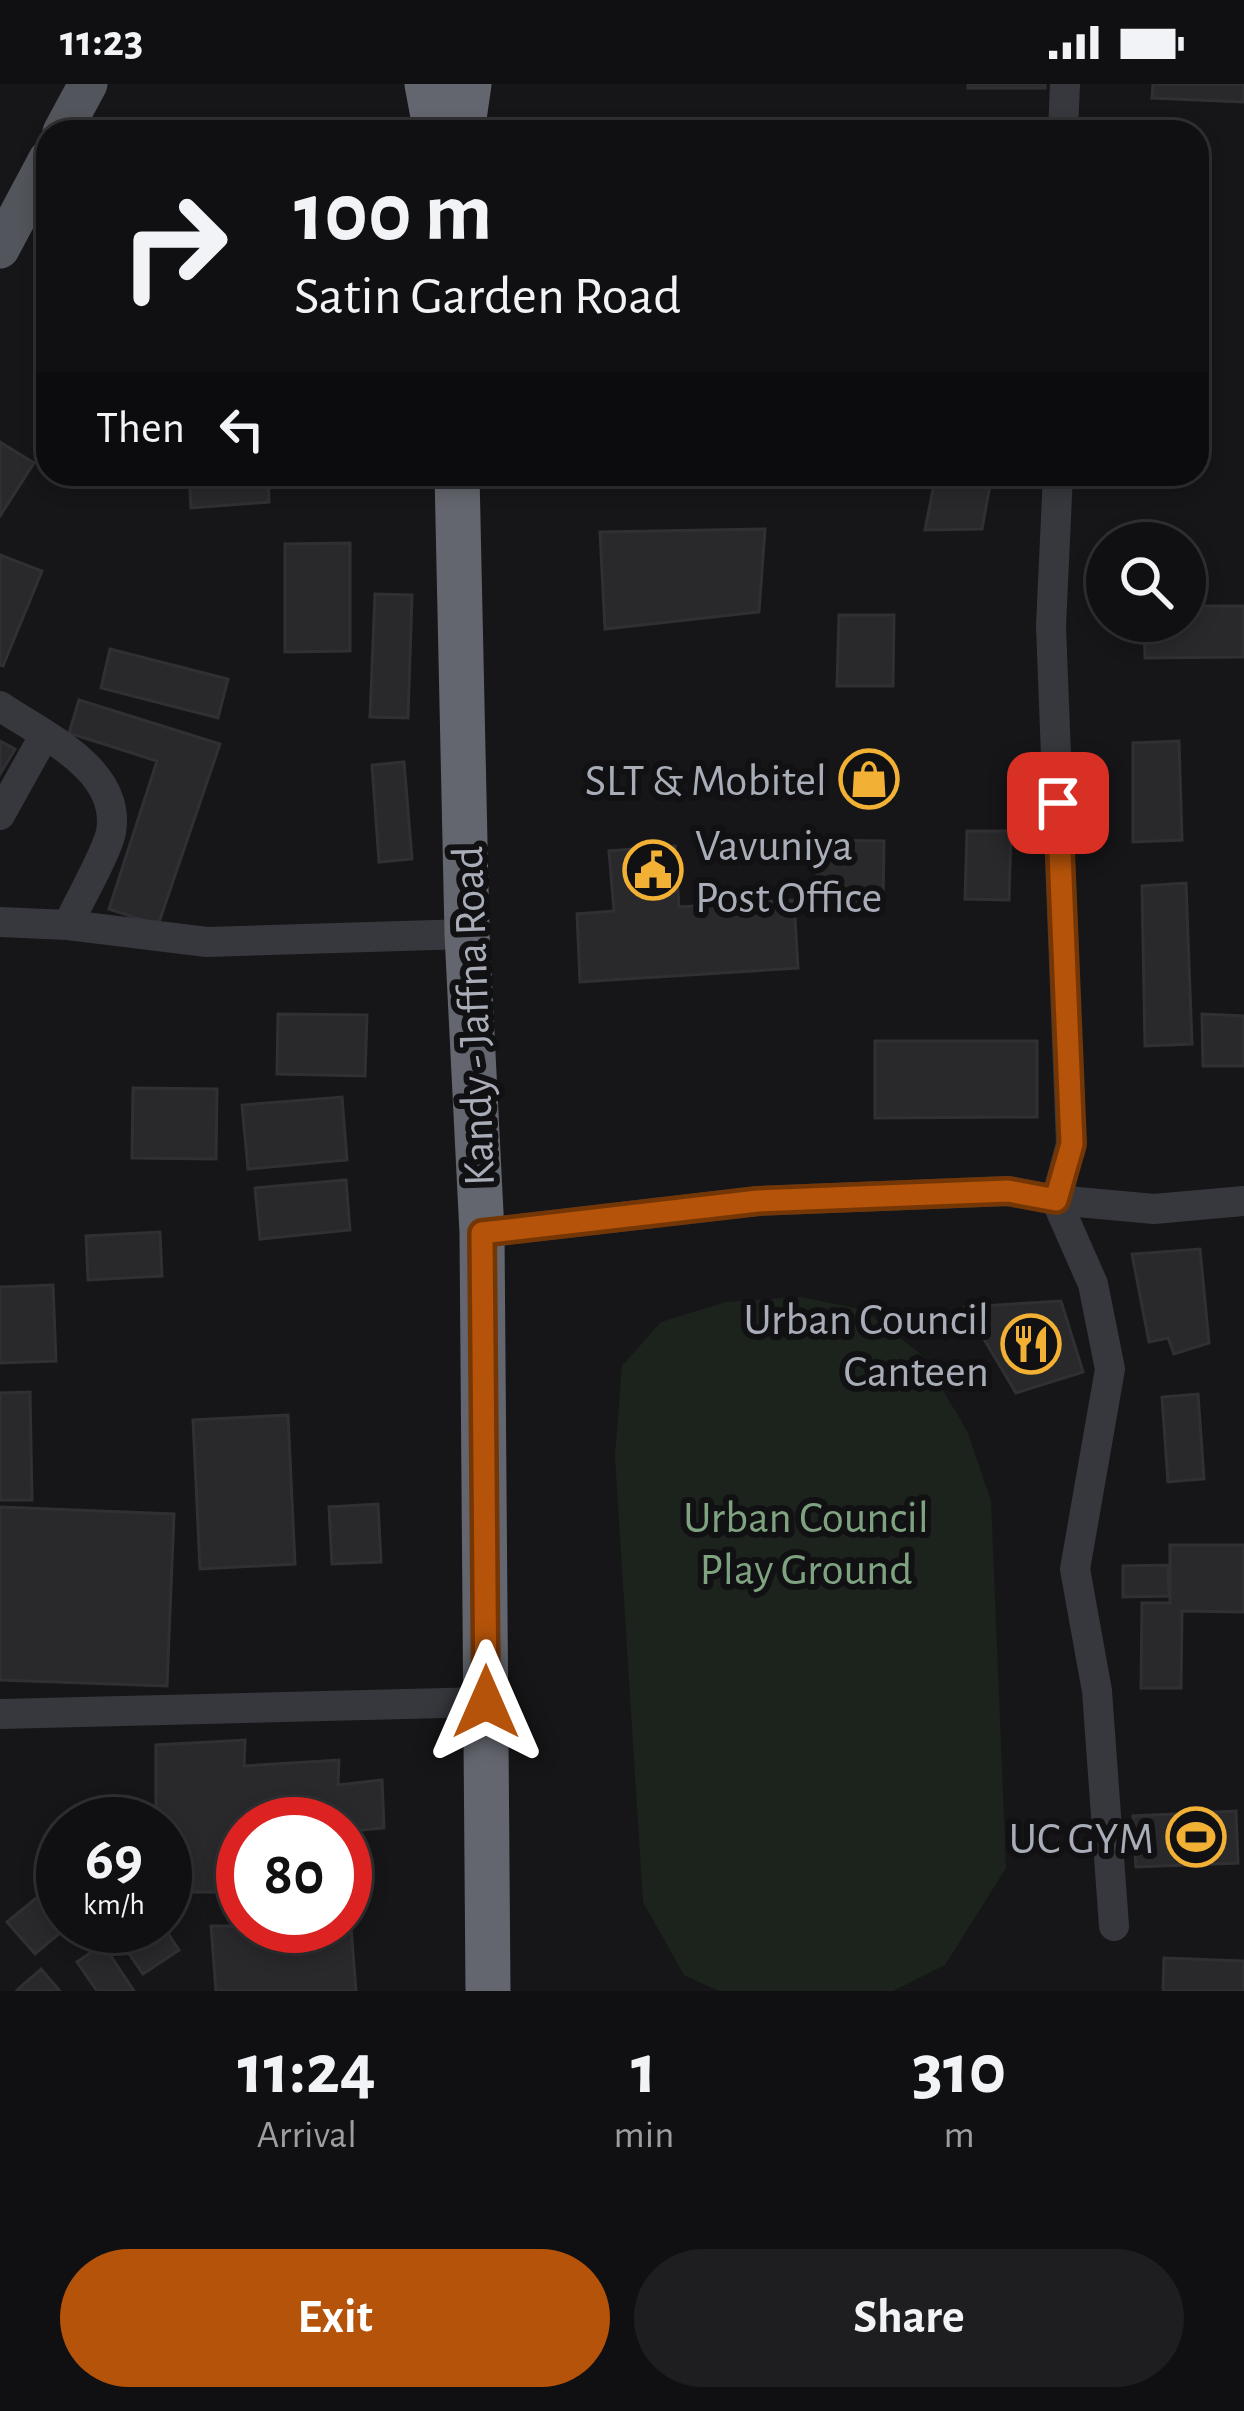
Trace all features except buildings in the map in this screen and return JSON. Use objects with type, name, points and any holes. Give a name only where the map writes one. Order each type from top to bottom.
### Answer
[{"type":"highway","points":[[427,84],[434,120]]},
{"type":"highway","points":[[464,120],[469,84]]},
{"type":"highway","name":"Kandy - Jaffna Road","points":[[457,486],[467,934],[482,1233],[488,1991]]},
{"type":"main road","points":[[68,120],[88,84]]},
{"type":"main road","points":[[0,248],[36,181]]},
{"type":"street","points":[[1064,120],[1065,84]]},
{"type":"street","points":[[1057,486],[1051,626],[1072,1144],[1056,1200],[1093,1284],[1110,1369],[1075,1569],[1097,1691],[1114,1926]]},
{"type":"street","points":[[0,706],[88,765],[107,795],[111,831],[68,926]]},
{"type":"street","points":[[0,815],[44,736]]},
{"type":"street","points":[[0,922],[207,942],[467,934]]},
{"type":"street","points":[[482,1233],[758,1201],[1008,1191],[1154,1209],[1244,1201]]},
{"type":"street","points":[[0,1714],[486,1702]]},
{"type":"green space","name":"Urban Council Play Ground","points":[[801,1297],[864,1310],[922,1355],[967,1431],[991,1501],[1006,1868],[945,1965],[893,1991],[719,1991],[684,1975],[643,1902],[615,1456],[622,1366],[661,1322],[726,1302]]},
{"type":"place","name":"SLT & Mobitel","points":[[869,779]]},
{"type":"place","name":"Vavuniya Post Office","points":[[653,870]]},
{"type":"place","name":"Urban Council Canteen","points":[[1031,1344]]},
{"type":"place","name":"UC GYM","points":[[1196,1837]]},
{"type":"route","points":[[486,1702],[482,1233],[758,1201],[1008,1191],[1056,1200],[1072,1144],[1058,803]]}]
